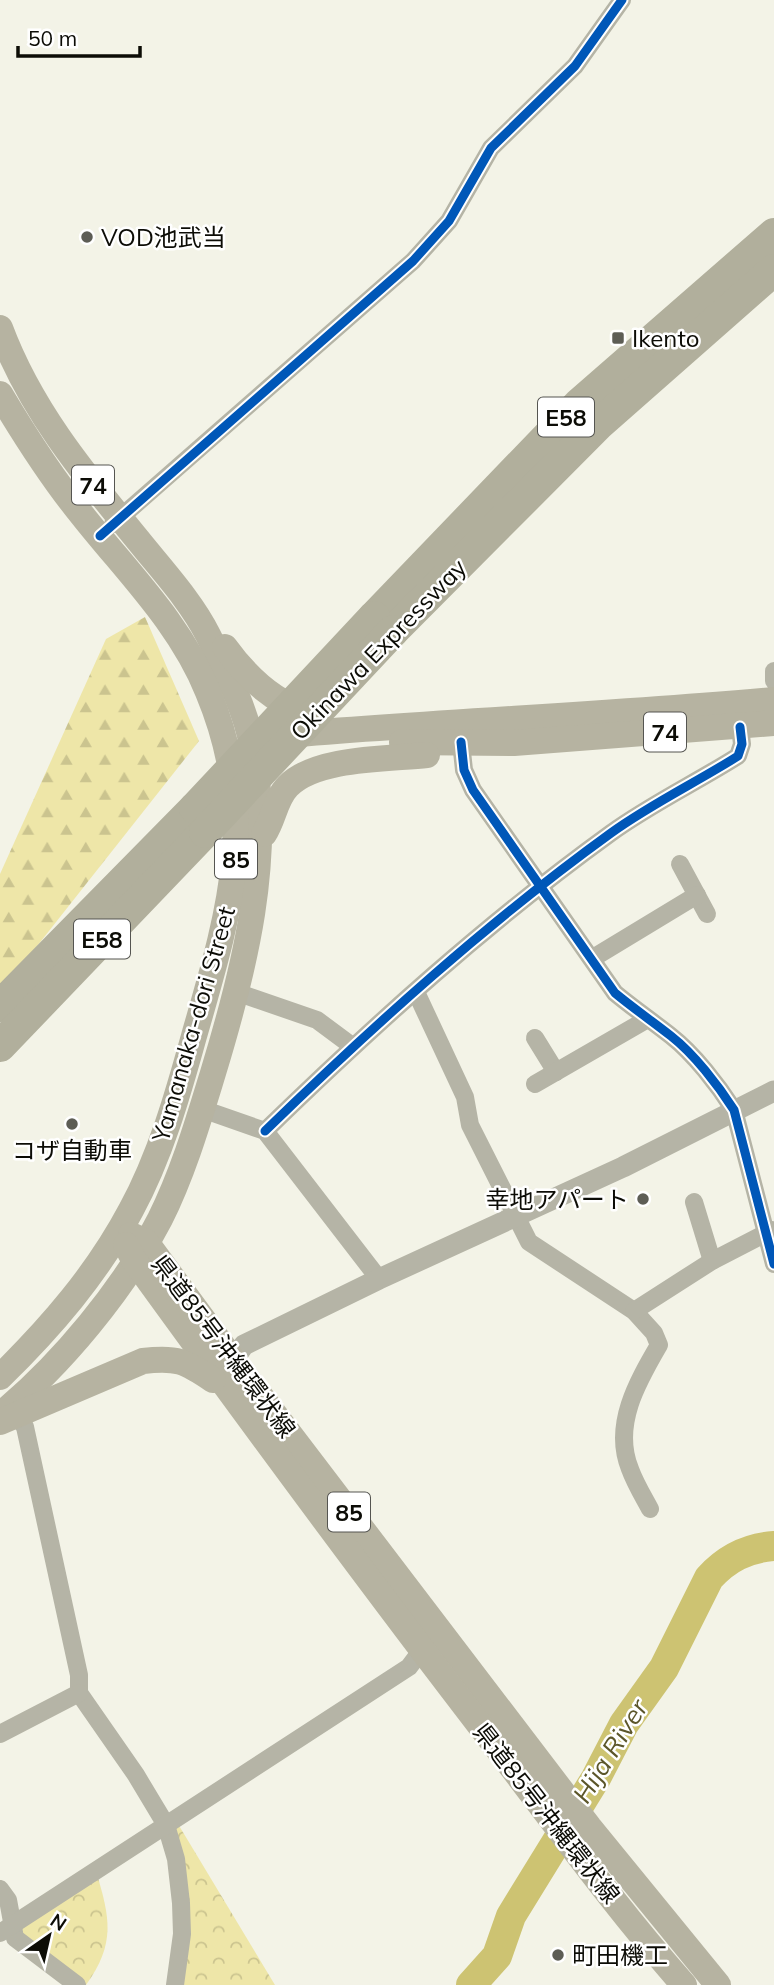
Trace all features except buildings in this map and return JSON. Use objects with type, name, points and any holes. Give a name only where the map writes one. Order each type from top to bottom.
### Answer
[{"type":"highway","name":"Okinawa Expressway","points":[[0,1045],[200,820],[384,624],[579,404],[774,234]]},
{"type":"highway","name":"Okinawa Expressway","points":[[384,624],[599,424],[774,270]]},
{"type":"highway","name":"Okinawa Expressway","points":[[0,1006],[200,820]]},
{"type":"main road","name":"74","points":[[0,328],[11,359],[52,431],[179,636],[208,692],[225,748],[390,726],[646,712],[774,700]]},
{"type":"main road","name":"74","points":[[0,394],[32,446],[206,630],[237,698],[252,744]]},
{"type":"main road","points":[[206,630],[257,683],[287,704],[330,718],[378,722],[390,726]]},
{"type":"main road","name":"74","points":[[252,744],[365,743],[461,747],[774,723]]},
{"type":"main road","name":"Yamanaka-dori Street","points":[[6,1418],[65,1353],[140,1251],[173,1190],[202,1110],[236,992],[257,883],[261,838],[252,744]]},
{"type":"main road","points":[[261,838],[280,795],[300,776],[346,763],[461,747]]},
{"type":"main road","name":"Yamanaka-dori Street","points":[[0,1377],[43,1335],[87,1281],[120,1231],[138,1196],[180,1086],[235,877],[237,832],[233,780],[225,748]]},
{"type":"main road","name":"県道85号沖縄環状線","points":[[120,1231],[233,1360],[431,1641],[538,1802],[684,1985]]},
{"type":"main road","name":"県道85号沖縄環状線","points":[[140,1251],[227,1388],[431,1641],[554,1780],[718,1985]]},
{"type":"main road","points":[[6,1418],[143,1361],[168,1358],[185,1361],[227,1388]]},
{"type":"street","points":[[110,527],[413,261],[449,221],[491,148],[575,66],[622,0]]},
{"type":"street","points":[[774,671],[774,681]]},
{"type":"street","points":[[265,1131],[352,1046],[541,886],[613,831],[738,756],[742,744],[740,727]]},
{"type":"street","points":[[461,747],[464,770],[473,790],[615,993],[646,1020],[672,1036],[734,1110],[770,1232],[774,1264]]},
{"type":"street","points":[[680,864],[707,914]]},
{"type":"street","points":[[593,958],[697,895]]},
{"type":"street","points":[[236,992],[317,1020],[352,1046]]},
{"type":"street","points":[[416,992],[465,1097],[470,1125],[529,1241],[634,1311],[654,1333],[659,1345],[632,1391],[625,1429],[628,1467],[650,1509]]},
{"type":"street","points":[[535,1084],[646,1020]]},
{"type":"street","points":[[535,1038],[556,1072]]},
{"type":"street","points":[[233,1360],[244,1345],[515,1215],[623,1167],[774,1091]]},
{"type":"street","points":[[202,1110],[265,1131],[379,1279]]},
{"type":"street","points":[[694,1202],[712,1261]]},
{"type":"street","points":[[634,1311],[712,1261],[770,1232]]},
{"type":"street","points":[[6,1418],[25,1427],[77,1662],[79,1693],[136,1775],[166,1825],[176,1859],[181,1903],[182,1934],[175,1985]]},
{"type":"street","points":[[6,1930],[409,1667],[431,1641]]},
{"type":"street","points":[[0,1734],[79,1693]]},
{"type":"street","points":[[0,1889],[8,1900],[6,1930]]},
{"type":"street","points":[[6,1930],[77,1985]]},
{"type":"green space","points":[[145,617],[199,741],[0,993],[0,874],[106,639]]},
{"type":"green space","points":[[175,1819],[275,1985],[175,1985]]},
{"type":"green space","points":[[96,1871],[107,1917],[106,1943],[96,1970],[86,1985],[77,1985],[11,1927]]},
{"type":"waterway","name":"Hija River","points":[[471,1985],[497,1956],[511,1916],[596,1778],[624,1724],[664,1668],[709,1578],[738,1555],[774,1546]]},
{"type":"cycle path","points":[[100,536],[413,261],[449,221],[491,148],[575,66],[622,0]]},
{"type":"cycle path","points":[[265,1131],[390,1014],[520,902],[626,822],[738,756],[742,744],[740,727]]},
{"type":"cycle path","points":[[461,742],[464,770],[473,790],[615,993],[688,1052],[713,1080],[734,1110],[774,1264]]},
{"type":"place","name":"VOD池武当","points":[[87,237]]},
{"type":"place","name":"Ikento","points":[[618,338]]},
{"type":"place","name":"コザ自動車","points":[[72,1124]]},
{"type":"place","name":"幸地アパート","points":[[643,1199]]},
{"type":"place","name":"町田機工","points":[[558,1955]]}]
